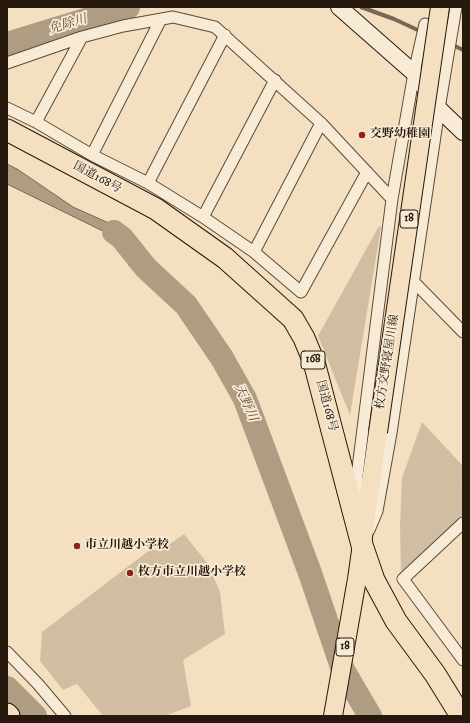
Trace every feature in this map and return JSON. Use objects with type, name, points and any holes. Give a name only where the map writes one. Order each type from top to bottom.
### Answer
[{"type":"highway","name":"国道168号","points":[[7,130],[156,209],[225,258],[293,319],[304,338],[314,362],[362,545],[374,580],[396,621],[435,674],[461,716]]},
{"type":"main road","name":"枚方交野寝屋川線","points":[[333,716],[362,545],[440,7]]},
{"type":"street","points":[[339,7],[414,73],[439,108],[463,132]]},
{"type":"street","points":[[362,545],[377,511],[456,7]]},
{"type":"street","points":[[7,63],[123,26],[161,19],[174,12],[215,27],[225,35],[321,123],[392,199]]},
{"type":"street","points":[[92,155],[161,19]]},
{"type":"street","points":[[362,545],[357,476],[392,199],[414,73],[425,24],[452,33]]},
{"type":"street","points":[[148,184],[225,35]]},
{"type":"street","points":[[36,122],[82,38]]},
{"type":"street","points":[[203,217],[275,80]]},
{"type":"street","points":[[7,108],[36,122],[92,155],[148,184],[203,217],[254,252],[301,292],[367,172]]},
{"type":"street","points":[[254,252],[321,123]]},
{"type":"street","points":[[414,282],[463,332]]},
{"type":"street","points":[[463,523],[403,579],[463,660]]},
{"type":"street","points":[[7,652],[38,684],[65,716]]},
{"type":"shaded area","points":[[7,164],[17,169],[73,207],[120,228],[141,249],[129,266],[125,250],[115,237],[7,184]]},
{"type":"shaded area","points":[[379,226],[381,227],[350,415],[318,336]]},
{"type":"shaded area","points":[[422,422],[463,466],[463,484],[461,486],[463,488],[463,516],[401,574],[400,526],[402,478]]},
{"type":"shaded area","points":[[184,534],[208,564],[220,592],[225,634],[183,660],[191,706],[165,716],[103,716],[77,684],[63,690],[40,661],[42,632],[151,549],[160,551]]},
{"type":"waterway","name":"免除川","points":[[7,44],[128,7]]},
{"type":"waterway","points":[[361,7],[394,19],[422,32]]},
{"type":"waterway","points":[[451,44],[463,50]]},
{"type":"waterway","name":"天野川","points":[[114,232],[122,238],[146,268],[186,305],[222,358],[245,399],[310,573],[343,670],[370,716]]},
{"type":"waterway","points":[[7,688],[35,716]]},
{"type":"place","name":"交野幼稚園","points":[[362,135]]},
{"type":"place","name":"市立川越小学校","points":[[77,546]]},
{"type":"place","name":"枚方市立川越小学校","points":[[130,573]]}]
